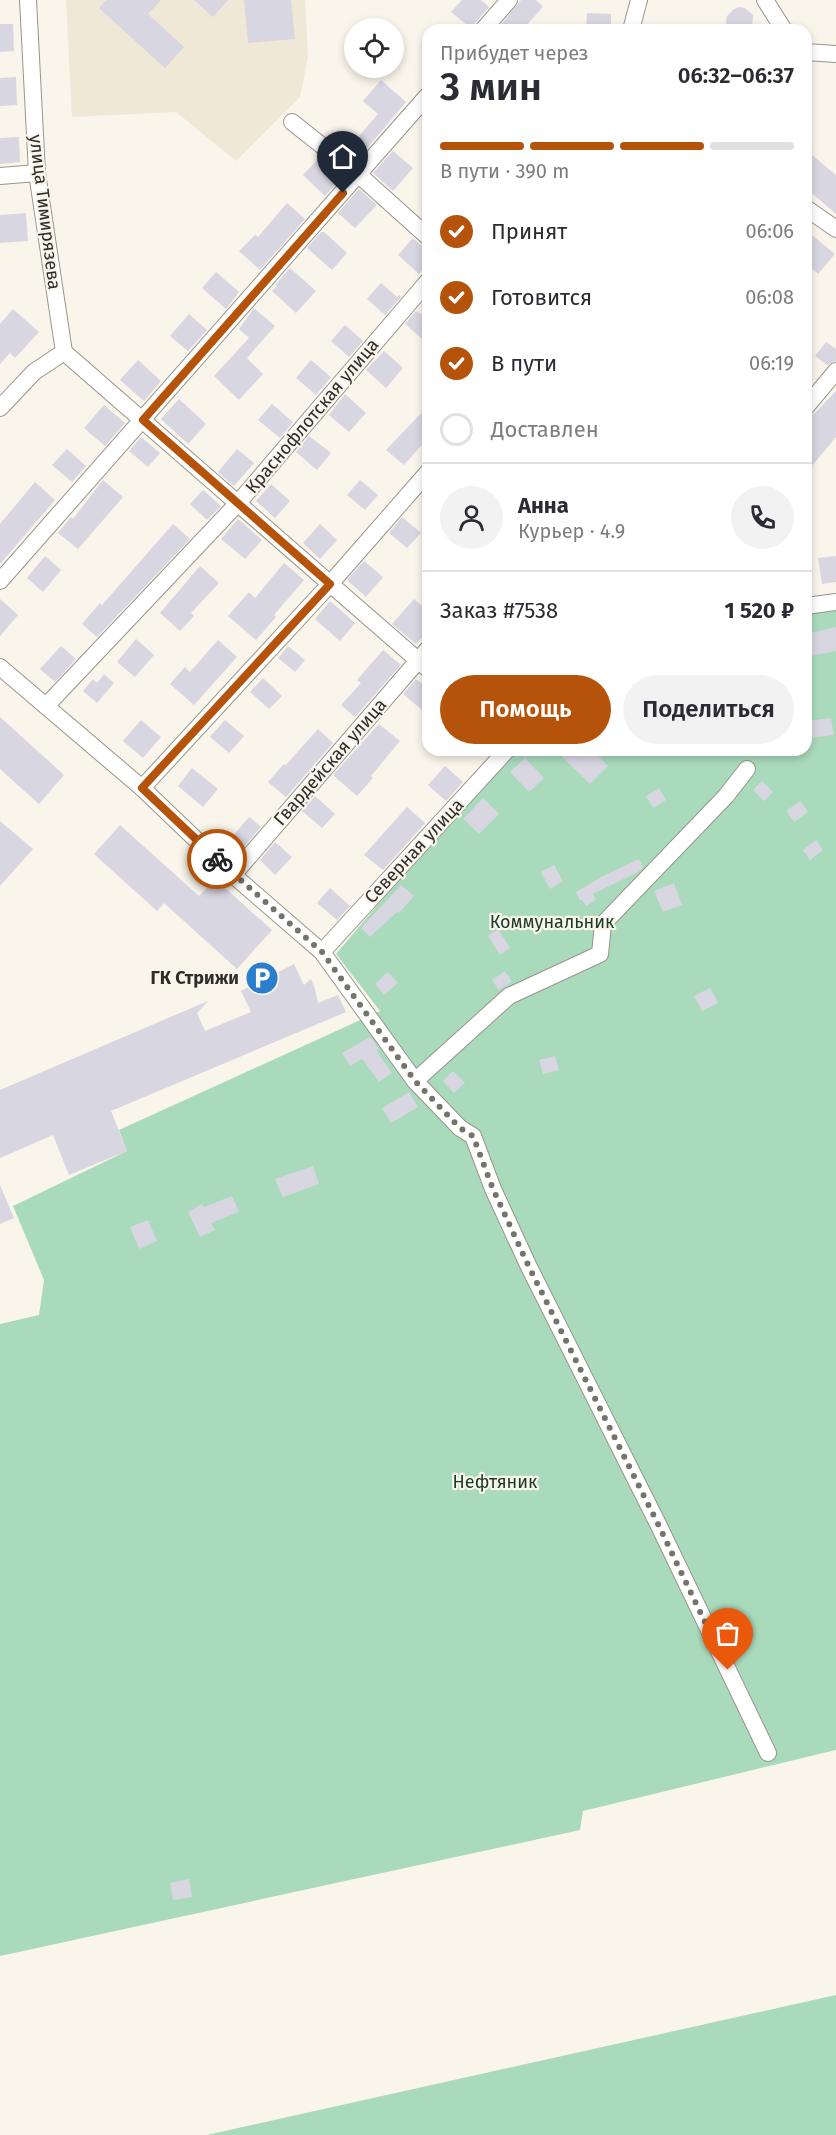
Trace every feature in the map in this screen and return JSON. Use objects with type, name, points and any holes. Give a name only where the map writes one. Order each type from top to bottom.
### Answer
[{"type":"street","name":"улица Тимирязева","points":[[28,0],[37,173],[64,352]]},
{"type":"street","points":[[488,24],[508,0]]},
{"type":"street","points":[[633,24],[639,0]]},
{"type":"street","points":[[765,0],[780,24]]},
{"type":"street","points":[[812,52],[836,54]]},
{"type":"street","points":[[0,581],[422,102]]},
{"type":"street","points":[[292,122],[359,175],[422,232]]},
{"type":"street","points":[[0,176],[37,173]]},
{"type":"street","points":[[812,213],[836,229]]},
{"type":"street","name":"Краснофлотская улица","points":[[46,706],[238,503],[422,288]]},
{"type":"street","points":[[0,408],[34,372],[64,352],[330,584],[422,658]]},
{"type":"street","points":[[812,400],[836,371]]},
{"type":"street","points":[[142,788],[330,584],[422,479]]},
{"type":"street","points":[[812,605],[836,602]]},
{"type":"street","name":"Гвардейская улица","points":[[233,875],[422,662]]},
{"type":"street","points":[[0,667],[142,788],[233,875],[322,952],[415,1081],[460,1128],[473,1136],[493,1189],[529,1267],[658,1524],[768,1753]]},
{"type":"street","name":"Северная улица","points":[[322,952],[502,756]]},
{"type":"street","points":[[415,1081],[509,996],[600,954],[603,924],[726,796],[747,768]]},
{"type":"shaded area","points":[[66,0],[305,0],[308,57],[300,97],[236,161],[176,112],[72,117]]},
{"type":"green space","name":"Нефтяник","points":[[836,609],[836,1750],[583,1811],[580,1830],[0,1956],[0,1324],[39,1315],[44,1280],[13,1206],[127,1151],[119,1130],[380,1011],[336,954],[447,823],[513,756],[812,756],[812,612]]},
{"type":"green space","points":[[836,1995],[836,2135],[207,2135]]},
{"type":"building","points":[[106,0],[161,0],[148,14],[184,47],[165,68],[99,8]]},
{"type":"building","points":[[194,0],[228,0],[213,17]]},
{"type":"building","points":[[244,0],[291,0],[295,39],[248,43]]},
{"type":"building","points":[[462,0],[481,0],[489,7],[475,24],[466,24],[451,12]]},
{"type":"building","points":[[521,0],[536,0],[543,7],[527,24],[502,24]]},
{"type":"building","points":[[745,8],[753,15],[752,24],[727,24],[727,16],[734,9]]},
{"type":"building","points":[[587,13],[611,14],[611,24],[586,24]]},
{"type":"building","points":[[0,24],[13,24],[14,51],[0,52]]},
{"type":"building","points":[[16,77],[17,105],[0,106],[0,78]]},
{"type":"building","points":[[381,80],[406,102],[357,160],[346,151],[378,114],[363,101]]},
{"type":"building","points":[[19,137],[20,162],[0,164],[0,138]]},
{"type":"building","points":[[393,151],[413,168],[393,191],[373,173]]},
{"type":"building","points":[[812,155],[836,175],[836,214],[812,193]]},
{"type":"building","points":[[320,157],[343,176],[325,196],[303,175]]},
{"type":"building","points":[[359,189],[377,205],[355,228],[338,213]]},
{"type":"building","points":[[287,203],[305,219],[260,270],[239,251],[255,235],[258,237]]},
{"type":"building","points":[[26,213],[28,241],[0,243],[0,215]]},
{"type":"building","points":[[321,232],[324,232],[347,253],[332,270],[307,248]]},
{"type":"building","points":[[812,237],[835,254],[818,274],[812,268]]},
{"type":"building","points":[[413,238],[422,246],[422,271],[419,274],[398,255]]},
{"type":"building","points":[[290,268],[316,291],[296,313],[272,291]]},
{"type":"building","points":[[216,272],[239,292],[226,309],[202,288]]},
{"type":"building","points":[[381,283],[397,297],[399,295],[401,297],[385,315],[367,299]]},
{"type":"building","points":[[254,308],[275,326],[247,358],[263,374],[239,400],[214,376],[249,338],[239,329]]},
{"type":"building","points":[[13,309],[39,332],[15,358],[10,353],[0,364],[0,324]]},
{"type":"building","points":[[416,311],[422,314],[422,339],[405,324]]},
{"type":"building","points":[[189,314],[207,330],[188,351],[170,336]]},
{"type":"building","points":[[345,325],[363,341],[349,357],[331,341]]},
{"type":"building","points":[[826,342],[836,349],[836,361],[827,365],[815,356]]},
{"type":"building","points":[[384,351],[403,368],[386,388],[366,370]]},
{"type":"building","points":[[138,360],[161,381],[144,401],[120,380]]},
{"type":"building","points":[[311,360],[331,377],[316,395],[296,378]]},
{"type":"building","points":[[836,391],[836,437],[812,466],[812,415]]},
{"type":"building","points":[[345,394],[366,413],[349,432],[329,415]]},
{"type":"building","points":[[179,399],[206,424],[188,444],[161,419]]},
{"type":"building","points":[[272,404],[293,422],[280,438],[258,420]]},
{"type":"building","points":[[104,405],[125,423],[105,446],[84,428]]},
{"type":"building","points":[[422,412],[422,445],[404,465],[386,450]]},
{"type":"building","points":[[309,436],[331,453],[317,470],[296,452]]},
{"type":"building","points":[[141,437],[160,453],[148,467],[129,451]]},
{"type":"building","points":[[67,449],[86,466],[72,482],[52,465]]},
{"type":"building","points":[[237,449],[254,463],[234,486],[218,472]]},
{"type":"building","points":[[103,480],[123,497],[78,549],[58,533],[71,517],[73,519]]},
{"type":"building","points":[[360,480],[378,495],[365,510],[347,495]]},
{"type":"building","points":[[35,482],[55,500],[0,564],[0,524]]},
{"type":"building","points":[[271,484],[290,501],[275,518],[256,501]]},
{"type":"building","points":[[203,490],[221,506],[207,520],[190,504]]},
{"type":"building","points":[[402,517],[421,533],[407,548],[389,533]]},
{"type":"building","points":[[238,519],[262,540],[245,559],[221,539]]},
{"type":"building","points":[[173,524],[190,539],[97,637],[82,624],[100,603],[102,605]]},
{"type":"building","points":[[320,524],[337,540],[320,559],[303,543]]},
{"type":"building","points":[[45,556],[61,570],[43,592],[27,578]]},
{"type":"building","points":[[836,556],[836,582],[822,584],[818,558]]},
{"type":"building","points":[[364,561],[383,577],[366,597],[347,580]]},
{"type":"building","points":[[284,563],[304,580],[256,640],[228,616],[249,592],[255,598]]},
{"type":"building","points":[[200,566],[219,583],[191,613],[194,616],[180,631],[160,613]]},
{"type":"building","points":[[0,599],[18,615],[0,636]]},
{"type":"building","points":[[414,599],[422,606],[422,638],[416,644],[392,624]]},
{"type":"building","points":[[330,601],[355,623],[340,641],[315,619]]},
{"type":"building","points":[[836,627],[836,651],[812,656],[812,633]]},
{"type":"building","points":[[136,639],[154,655],[135,677],[117,662]]},
{"type":"building","points":[[218,640],[237,657],[194,705],[170,684],[185,667],[190,672]]},
{"type":"building","points":[[61,646],[76,659],[55,682],[40,669]]},
{"type":"building","points":[[288,646],[305,660],[295,672],[278,658]]},
{"type":"building","points":[[383,650],[401,665],[355,717],[341,705],[361,683],[357,680]]},
{"type":"building","points":[[104,674],[114,683],[97,703],[83,691],[93,679],[97,683]]},
{"type":"building","points":[[263,678],[282,696],[269,709],[250,692]]},
{"type":"building","points":[[416,679],[422,684],[422,710],[403,694]]},
{"type":"building","points":[[0,717],[64,775],[39,804],[0,769]]},
{"type":"building","points":[[831,718],[834,735],[812,738],[812,720]]},
{"type":"building","points":[[141,720],[161,737],[143,758],[123,741]]},
{"type":"building","points":[[225,720],[244,736],[229,753],[210,737]]},
{"type":"building","points":[[379,724],[400,741],[357,796],[333,775]]},
{"type":"building","points":[[318,729],[333,743],[286,797],[268,782]]},
{"type":"building","points":[[561,756],[598,756],[608,766],[590,784]]},
{"type":"building","points":[[525,758],[544,778],[529,792],[510,772]]},
{"type":"building","points":[[445,766],[463,782],[446,801],[428,785]]},
{"type":"building","points":[[192,768],[218,789],[203,807],[178,786]]},
{"type":"building","points":[[762,781],[773,792],[764,801],[753,790]]},
{"type":"building","points":[[659,788],[666,800],[653,808],[646,796]]},
{"type":"building","points":[[315,796],[335,814],[322,828],[302,811]]},
{"type":"building","points":[[483,798],[499,814],[479,834],[463,819]]},
{"type":"building","points":[[800,801],[808,812],[794,822],[786,811]]},
{"type":"building","points":[[407,807],[425,823],[383,870],[364,855]]},
{"type":"building","points":[[249,817],[261,827],[244,847],[232,837]]},
{"type":"building","points":[[0,821],[33,849],[0,886]]},
{"type":"building","points":[[120,825],[199,896],[215,879],[272,930],[237,969],[164,903],[157,911],[94,854]]},
{"type":"building","points":[[816,840],[823,850],[810,860],[803,850]]},
{"type":"building","points":[[275,842],[292,857],[275,875],[260,860]]},
{"type":"building","points":[[639,859],[643,867],[638,872],[593,894],[596,900],[586,906],[580,900],[576,892]]},
{"type":"building","points":[[554,865],[563,881],[550,889],[541,872]]},
{"type":"building","points":[[674,883],[682,905],[663,912],[654,891]]},
{"type":"building","points":[[401,885],[414,896],[399,913],[397,912],[370,937],[361,928]]},
{"type":"building","points":[[330,888],[350,906],[337,920],[317,903]]},
{"type":"building","points":[[498,929],[510,948],[500,955],[488,936]]},
{"type":"building","points":[[294,964],[304,985],[311,979],[318,1003],[338,995],[346,1012],[111,1111],[127,1151],[69,1175],[53,1135],[0,1158],[0,1090],[208,1001],[197,1013],[205,1031],[251,1012],[241,991]]},
{"type":"building","points":[[505,971],[512,981],[499,990],[492,980]]},
{"type":"building","points":[[388,972],[398,983],[384,995],[375,984]]},
{"type":"building","points":[[710,988],[718,1003],[702,1011],[694,996]]},
{"type":"building","points":[[370,1037],[392,1073],[379,1082],[362,1059],[350,1066],[342,1053]]},
{"type":"building","points":[[555,1056],[559,1070],[543,1074],[539,1060]]},
{"type":"building","points":[[453,1071],[465,1083],[454,1093],[443,1081]]},
{"type":"building","points":[[409,1092],[418,1107],[391,1123],[382,1108]]},
{"type":"building","points":[[313,1166],[319,1184],[283,1197],[275,1179]]},
{"type":"building","points":[[0,1185],[14,1218],[0,1224]]},
{"type":"building","points":[[232,1196],[239,1212],[211,1223],[215,1230],[200,1237],[188,1212],[202,1204],[204,1207]]},
{"type":"building","points":[[148,1220],[157,1241],[139,1249],[130,1227]]},
{"type":"building","points":[[189,1879],[192,1897],[173,1900],[170,1883]]},
{"type":"way so far","points":[[217,859],[322,952],[415,1081],[460,1128],[473,1136],[493,1189],[529,1267],[658,1524],[728,1670]]},
{"type":"place","name":"ГК Стрижи","points":[[262,978]]},
{"type":"route","points":[[217,859],[142,788],[330,584],[143,420],[343,193]]},
{"type":"park label","name":"Коммунальник","points":[[552,922]]}]
